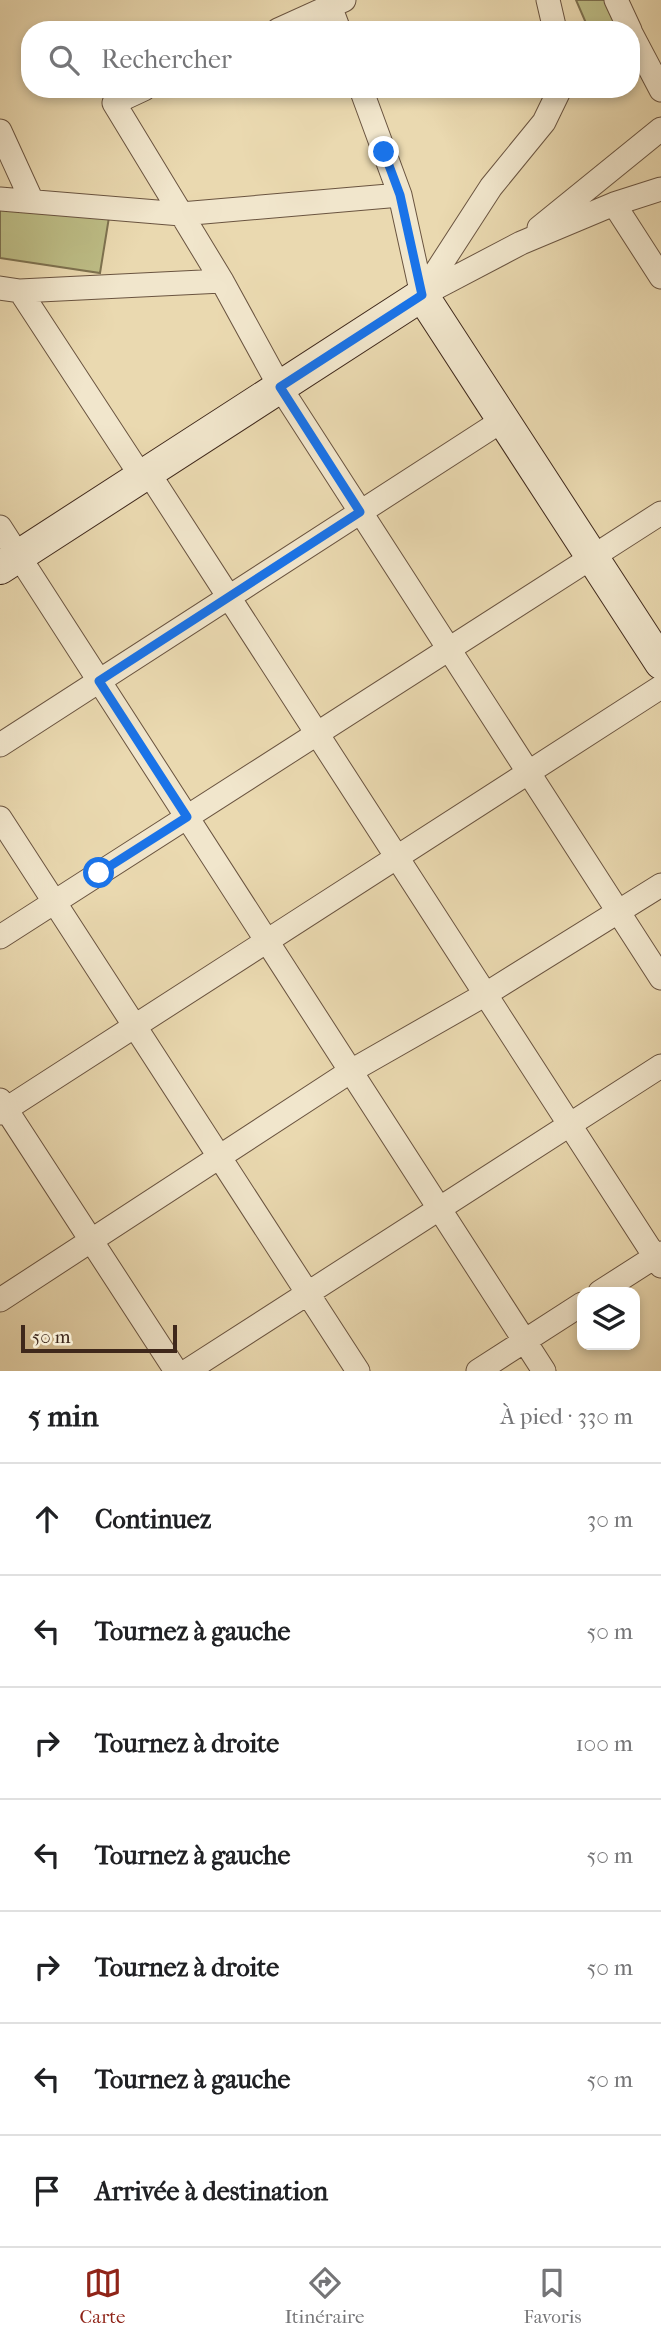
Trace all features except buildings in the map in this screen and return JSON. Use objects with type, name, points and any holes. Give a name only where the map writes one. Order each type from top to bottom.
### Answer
[{"type":"street","points":[[548,0],[553,21]]},
{"type":"street","points":[[616,0],[626,21]]},
{"type":"street","points":[[298,21],[337,3],[338,21]]},
{"type":"street","points":[[640,49],[661,90]]},
{"type":"street","points":[[125,98],[114,103],[222,281],[280,387],[661,978]]},
{"type":"street","points":[[364,98],[400,195],[422,295],[661,663]]},
{"type":"street","points":[[422,295],[491,187],[544,122],[556,98]]},
{"type":"street","points":[[521,243],[661,129]]},
{"type":"street","points":[[0,131],[32,201]]},
{"type":"street","points":[[9,562],[422,295],[521,243],[614,204],[661,189]]},
{"type":"street","points":[[0,199],[181,214],[400,195]]},
{"type":"street","points":[[614,204],[661,277]]},
{"type":"street","points":[[10,289],[222,281]]},
{"type":"street","points":[[10,289],[145,474],[229,597],[659,1259],[609,1287]]},
{"type":"street","points":[[0,745],[503,420]]},
{"type":"street","points":[[0,937],[661,513]]},
{"type":"street","points":[[0,527],[9,562],[99,681],[544,1371]]},
{"type":"street","points":[[176,1371],[2,1107],[135,1026],[661,687]]},
{"type":"street","points":[[0,818],[358,1371]]},
{"type":"street","points":[[0,1300],[351,1072],[486,994],[661,885]]},
{"type":"street","points":[[187,1371],[661,1066]]},
{"type":"street","points":[[478,1371],[577,1307]]},
{"type":"green space","points":[[576,0],[610,0],[619,21],[585,21]]},
{"type":"green space","points":[[0,195],[110,211],[100,273],[0,258]]},
{"type":"route","points":[[99,873],[187,817],[99,681],[360,512],[280,387],[422,295],[400,195],[384,152]]}]
